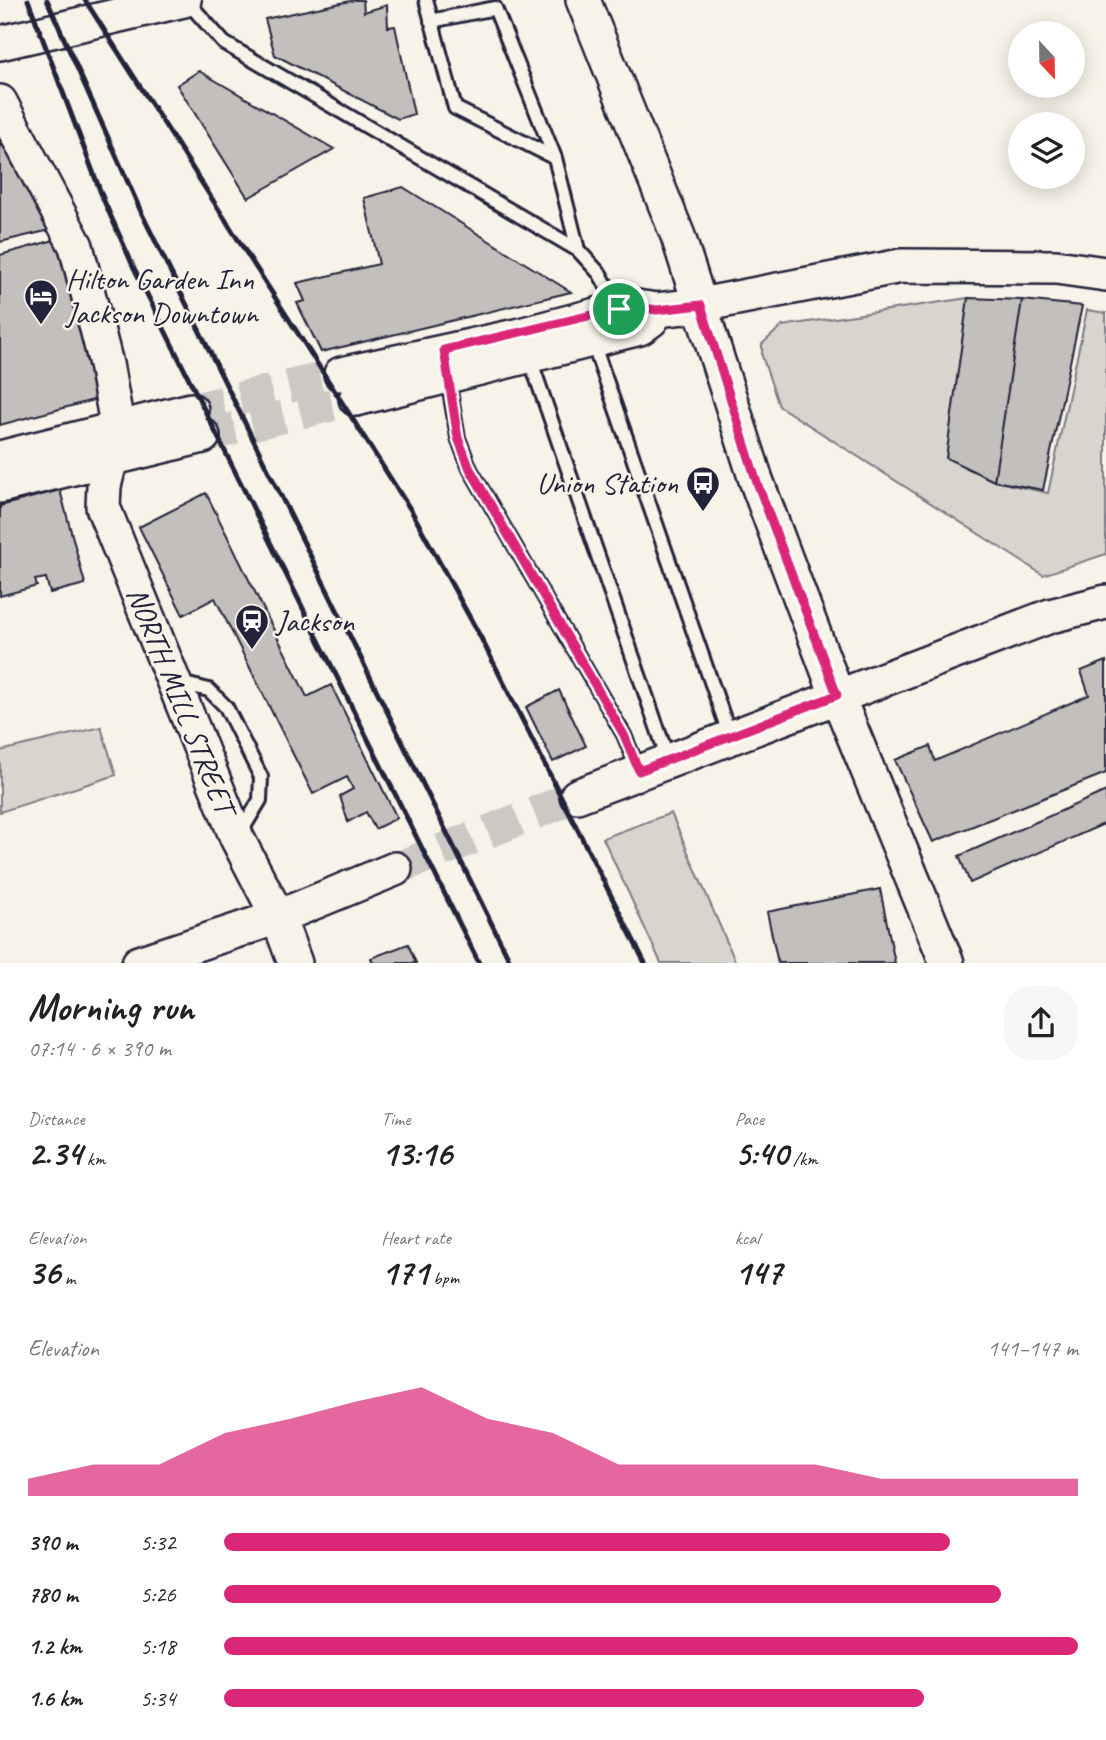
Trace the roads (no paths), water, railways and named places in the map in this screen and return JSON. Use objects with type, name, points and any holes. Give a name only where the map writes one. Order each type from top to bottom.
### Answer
[{"type":"main road","points":[[0,43],[185,0]]},
{"type":"main road","points":[[583,0],[678,236],[756,480],[837,695],[947,963]]},
{"type":"main road","name":"NORTH MILL STREET","points":[[0,102],[40,193],[76,246],[113,392],[114,445],[103,507],[237,838],[278,917],[295,963]]},
{"type":"main road","points":[[348,387],[446,363],[520,335],[619,309],[641,306],[657,310],[701,305],[901,266],[1056,267],[1106,274]]},
{"type":"main road","points":[[446,363],[528,355],[640,328],[651,320],[657,310]]},
{"type":"main road","points":[[0,486],[114,445],[197,423]]},
{"type":"main road","points":[[0,458],[114,445]]},
{"type":"main road","points":[[577,796],[1050,615],[1106,602]]},
{"type":"main road","points":[[139,963],[278,917],[395,869]]},
{"type":"lane","points":[[185,0],[224,43],[578,250],[600,274],[619,309]]},
{"type":"lane","points":[[425,0],[455,108],[555,158]]},
{"type":"lane","points":[[431,21],[495,8],[555,158],[578,250]]},
{"type":"lane","points":[[592,340],[730,736]]},
{"type":"lane","points":[[528,355],[654,765]]},
{"type":"lane","points":[[446,363],[458,438],[470,469],[624,735],[654,765]]},
{"type":"lane","points":[[173,681],[209,691],[226,707],[261,777],[260,800],[237,838]]},
{"type":"tunnel","points":[[191,410],[341,374]]},
{"type":"tunnel","points":[[203,436],[356,399]]},
{"type":"tunnel","points":[[395,869],[577,796]]},
{"type":"railway","points":[[28,0],[104,201],[134,268],[479,963]]},
{"type":"railway","points":[[47,0],[142,214],[511,963]]},
{"type":"railway","points":[[85,0],[412,512],[481,638],[645,963]]},
{"type":"place","name":"Hilton Garden Inn Jackson Downtown","points":[[41,326]]},
{"type":"place","name":"Union Station","points":[[703,513]]},
{"type":"place","name":"Jackson","points":[[252,651]]}]
